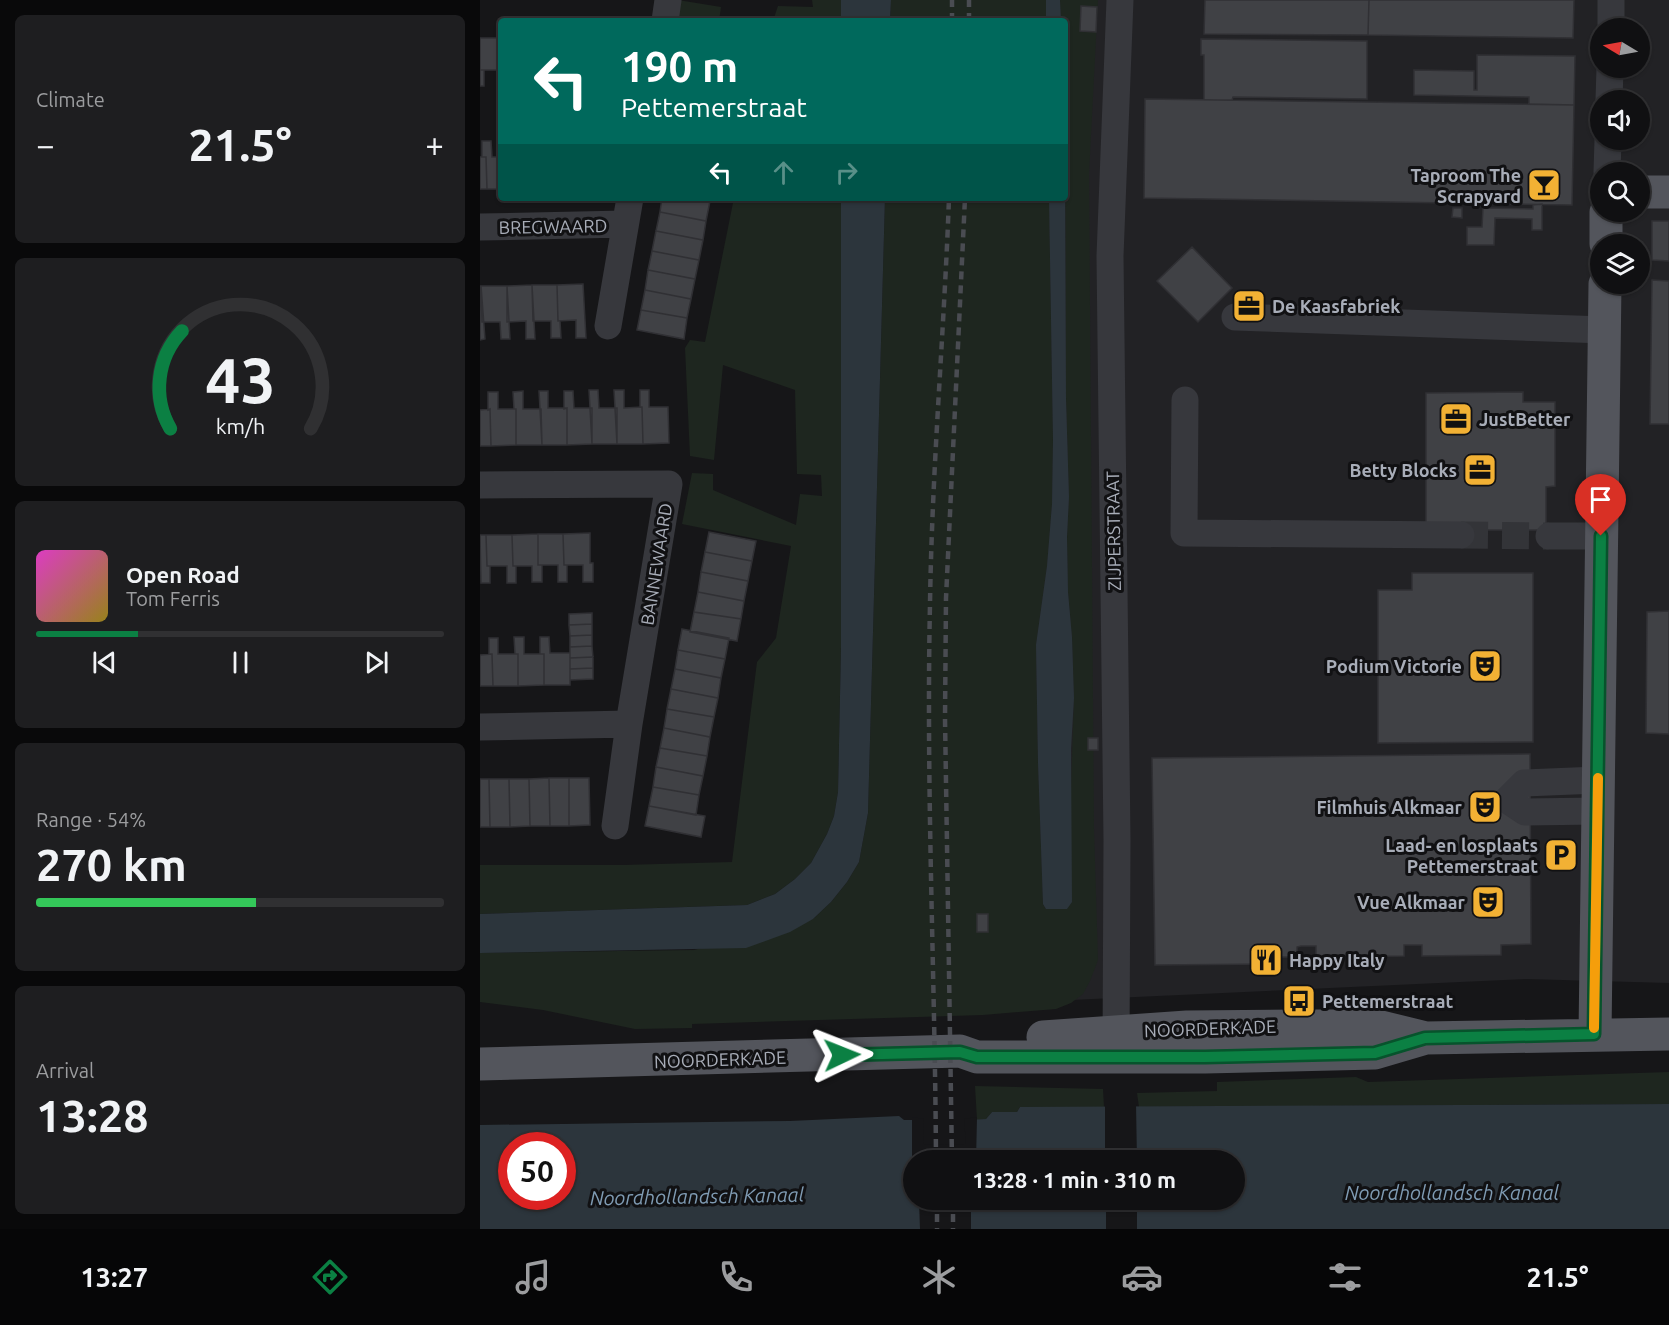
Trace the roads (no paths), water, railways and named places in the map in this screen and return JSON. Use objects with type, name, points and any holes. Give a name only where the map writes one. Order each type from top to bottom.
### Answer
[{"type":"main road","points":[[1650,192],[1669,192]]},
{"type":"main road","points":[[1594,1034],[1605,294]]},
{"type":"main road","name":"NOORDERKADE","points":[[480,1064],[960,1052],[977,1057],[1116,1050],[1205,1057],[1375,1053],[1425,1038],[1669,1034]]},
{"type":"street","points":[[665,18],[668,0]]},
{"type":"street","name":"ZIJPERSTRAAT","points":[[1116,1050],[1117,818],[1110,256],[1119,0]]},
{"type":"street","points":[[1611,0],[1611,18]]},
{"type":"street","name":"BREGWAARD","points":[[608,326],[629,201]]},
{"type":"street","name":"BREGWAARD","points":[[480,228],[625,224]]},
{"type":"street","points":[[1235,317],[1605,330]]},
{"type":"street","points":[[1185,400],[1184,533],[1461,535]]},
{"type":"street","name":"BANNEWAARD","points":[[480,485],[669,484],[629,724],[615,826]]},
{"type":"street","points":[[1549,536],[1586,536]]},
{"type":"street","points":[[480,726],[629,724]]},
{"type":"street","points":[[1507,800],[1525,812],[1598,796]]},
{"type":"water","points":[[841,0],[891,0],[890,18],[841,18]]},
{"type":"water","points":[[1046,0],[1060,0],[1061,18],[1046,18]]},
{"type":"water","points":[[841,201],[885,201],[868,813],[859,862],[831,902],[813,919],[790,932],[746,948],[480,953],[480,914],[747,905],[775,894],[795,879],[811,863],[834,816],[838,792],[841,648]]},
{"type":"water","points":[[1049,201],[1065,201],[1069,497],[1067,537],[1074,698],[1071,749],[1072,902],[1067,909],[1046,909],[1043,904],[1038,763],[1036,645],[1047,566],[1052,504]]},
{"type":"water","name":"Noordhollandsch Kanaal","points":[[1669,1104],[1669,1229],[480,1229],[480,1125],[790,1121],[899,1116],[904,1120],[922,1120],[920,1148],[969,1147],[967,1120],[986,1119],[992,1112],[1017,1112],[1020,1107]]},
{"type":"tunnel","points":[[1461,535],[1549,536]]},
{"type":"railway","points":[[952,0],[952,18]]},
{"type":"railway","points":[[969,0],[969,18]]},
{"type":"railway","points":[[936,1150],[929,674],[933,503],[949,201]]},
{"type":"railway","points":[[952,1150],[945,719],[946,598],[965,201]]},
{"type":"railway","points":[[937,1210],[937,1229]]},
{"type":"railway","points":[[953,1210],[953,1229]]},
{"type":"place","name":"Taproom The Scrapyard","points":[[1544,185]]},
{"type":"place","name":"De Kaasfabriek","points":[[1249,306]]},
{"type":"place","name":"JustBetter","points":[[1456,419]]},
{"type":"place","name":"Betty Blocks","points":[[1480,470]]},
{"type":"place","name":"Podium Victorie","points":[[1485,666]]},
{"type":"place","name":"Filmhuis Alkmaar","points":[[1485,807]]},
{"type":"place","name":"Laad- en losplaats Pettemerstraat","points":[[1561,855]]},
{"type":"place","name":"Vue Alkmaar","points":[[1488,902]]},
{"type":"place","name":"Happy Italy","points":[[1266,960]]},
{"type":"place","name":"Pettemerstraat","points":[[1299,1001]]}]
